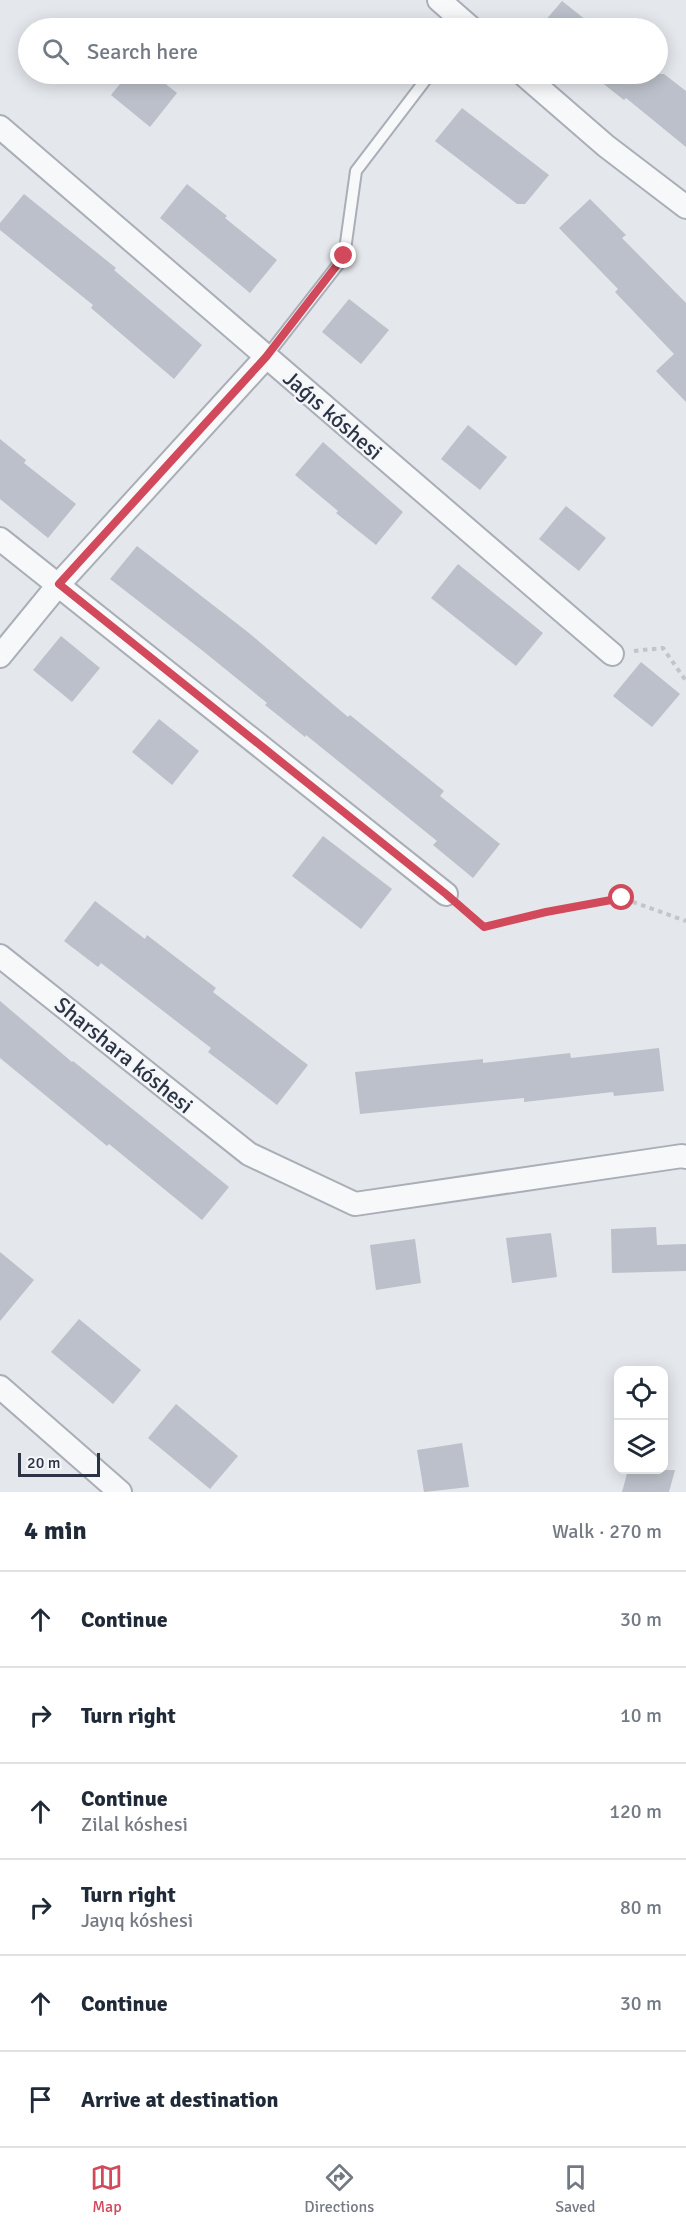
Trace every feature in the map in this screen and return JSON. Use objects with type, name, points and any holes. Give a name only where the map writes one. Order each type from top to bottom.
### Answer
[{"type":"street","points":[[439,0],[458,18]]},
{"type":"street","points":[[535,84],[606,146],[686,207]]},
{"type":"street","name":"Jaǵıs kóshesi","points":[[0,127],[612,654]]},
{"type":"street","points":[[0,656],[59,584],[266,357]]},
{"type":"street","points":[[0,539],[446,894]]},
{"type":"street","name":"Sharshara kóshesi","points":[[0,956],[249,1154],[355,1204],[686,1157]]},
{"type":"street","points":[[0,1387],[120,1492]]},
{"type":"lane","points":[[266,357],[344,256],[356,171],[422,84]]},
{"type":"path","points":[[612,654],[663,648],[686,681]]},
{"type":"path","points":[[446,894],[484,927],[546,912],[622,898],[686,921]]},
{"type":"building","points":[[562,1],[583,18],[548,18]]},
{"type":"building","points":[[668,77],[686,91],[686,147],[626,98],[624,100],[604,84],[668,84]]},
{"type":"building","points":[[120,84],[166,84],[177,93],[150,127],[111,95]]},
{"type":"building","points":[[462,108],[549,175],[525,204],[517,204],[435,141]]},
{"type":"building","points":[[187,184],[277,260],[250,293],[160,218]]},
{"type":"building","points":[[24,194],[116,268],[114,270],[202,345],[174,379],[91,308],[93,305],[0,230],[0,223]]},
{"type":"building","points":[[590,199],[626,235],[622,238],[686,303],[686,402],[656,371],[674,354],[615,292],[618,289],[559,228]]},
{"type":"building","points":[[349,299],[389,330],[361,364],[322,332]]},
{"type":"building","points":[[468,425],[507,457],[480,490],[441,459]]},
{"type":"building","points":[[0,439],[26,460],[24,463],[76,504],[48,538],[0,499]]},
{"type":"building","points":[[323,442],[403,512],[376,545],[336,513],[338,511],[295,475]]},
{"type":"building","points":[[566,506],[606,538],[579,571],[539,539]]},
{"type":"building","points":[[137,546],[249,633],[348,717],[350,715],[444,791],[440,796],[500,844],[473,878],[433,845],[437,841],[306,735],[305,737],[265,705],[267,703],[203,651],[110,579]]},
{"type":"building","points":[[458,564],[543,633],[516,666],[431,598]]},
{"type":"building","points":[[61,636],[100,668],[72,702],[33,670]]},
{"type":"building","points":[[641,662],[680,694],[652,727],[613,696]]},
{"type":"building","points":[[159,719],[199,751],[172,785],[132,752]]},
{"type":"building","points":[[323,836],[392,889],[361,929],[292,876]]},
{"type":"building","points":[[95,901],[145,939],[147,935],[216,988],[213,992],[308,1065],[277,1105],[208,1052],[211,1048],[101,963],[98,967],[64,941]]},
{"type":"building","points":[[0,1001],[72,1062],[229,1187],[202,1220],[0,1058]]},
{"type":"building","points":[[659,1048],[664,1091],[614,1096],[613,1092],[524,1102],[524,1098],[360,1114],[355,1072],[483,1059],[483,1063],[570,1053],[571,1058]]},
{"type":"building","points":[[656,1227],[657,1245],[686,1244],[686,1271],[612,1273],[611,1229]]},
{"type":"building","points":[[551,1233],[557,1277],[512,1283],[506,1238]]},
{"type":"building","points":[[415,1239],[421,1283],[376,1290],[370,1245]]},
{"type":"building","points":[[0,1252],[34,1280],[0,1321]]},
{"type":"building","points":[[79,1319],[141,1370],[113,1404],[51,1352]]},
{"type":"building","points":[[176,1404],[238,1456],[210,1489],[148,1438]]},
{"type":"building","points":[[462,1443],[469,1487],[424,1492],[417,1450]]},
{"type":"building","points":[[668,1470],[675,1470],[669,1492],[622,1492],[627,1474],[668,1474]]},
{"type":"route","points":[[344,256],[266,357],[59,584],[446,894],[484,927],[546,912],[622,898]]}]
